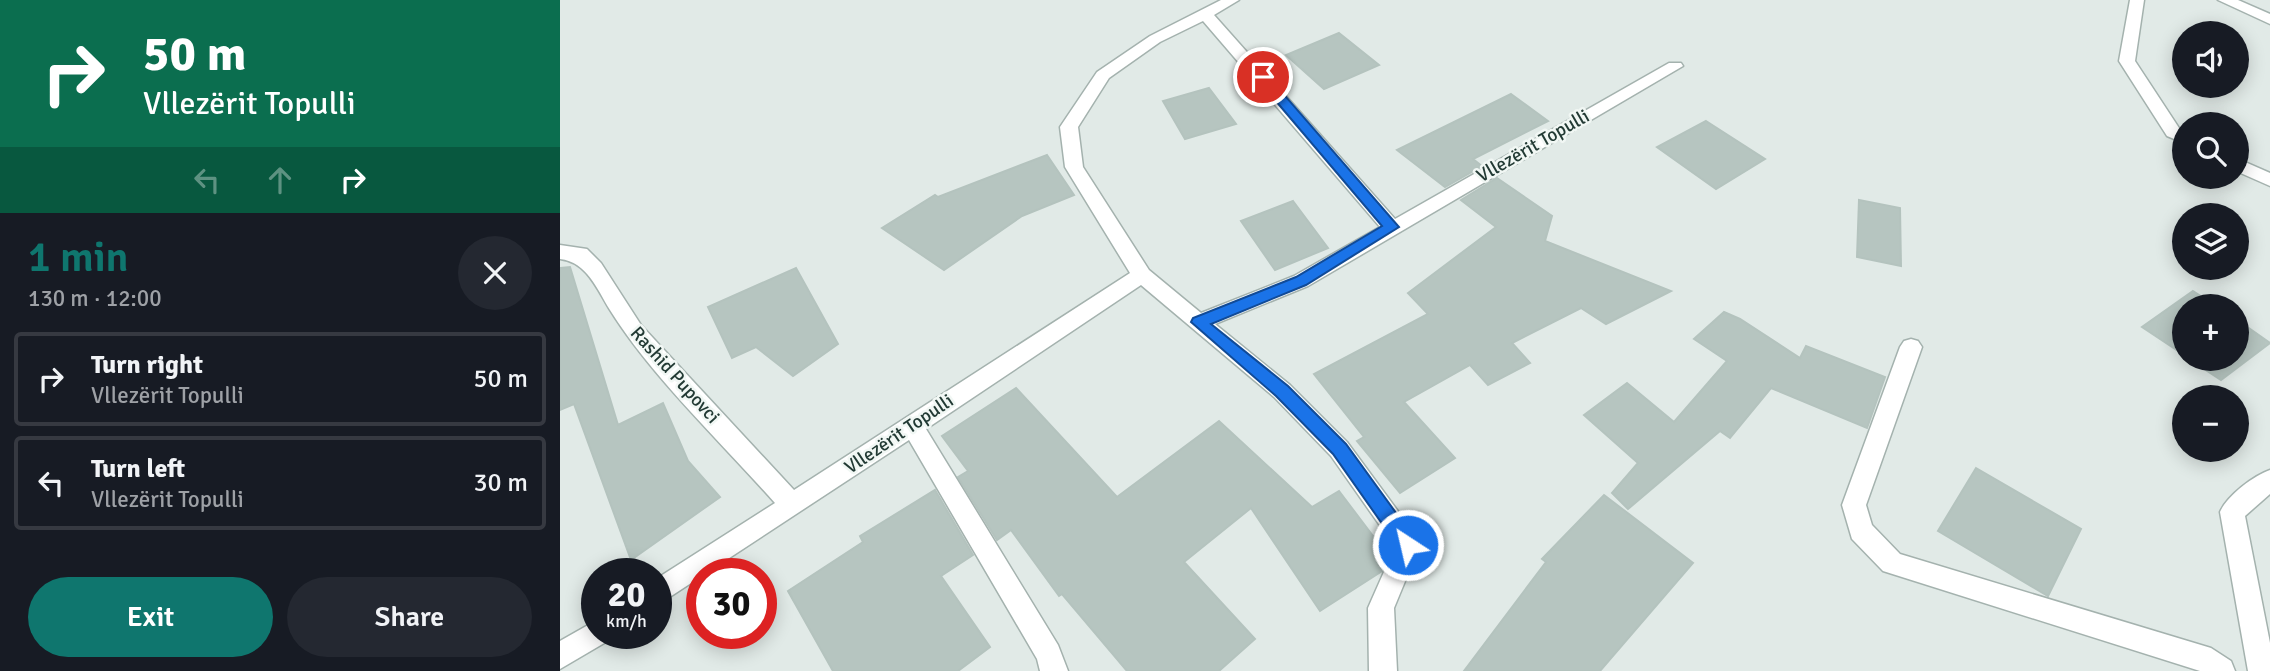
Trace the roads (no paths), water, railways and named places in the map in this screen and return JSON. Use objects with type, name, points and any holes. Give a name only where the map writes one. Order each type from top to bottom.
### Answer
[{"type":"street","points":[[1231,0],[1154,39],[1103,75],[1069,127],[1074,167],[1142,275],[1282,391],[1339,449],[1408,545],[1381,608],[1383,671]]},
{"type":"street","points":[[2137,0],[2127,61],[2172,132]]},
{"type":"street","points":[[2225,0],[2270,19]]},
{"type":"street","points":[[1204,13],[1391,227]]},
{"type":"street","name":"Vllezërit Topulli","points":[[1199,322],[1301,281],[1675,66]]},
{"type":"street","points":[[2249,170],[2270,180]]},
{"type":"street","name":"Rashid Pupovci","points":[[560,252],[580,254],[594,268],[634,331],[792,505]]},
{"type":"street","name":"Vllezërit Topulli","points":[[672,584],[1142,275]]},
{"type":"street","points":[[1911,347],[1854,505],[1861,531],[1892,563],[2211,661],[2221,671]]},
{"type":"street","points":[[912,425],[1049,654],[1054,671]]},
{"type":"street","points":[[2262,671],[2232,512],[2270,480]]},
{"type":"street","points":[[560,656],[581,643]]}]
